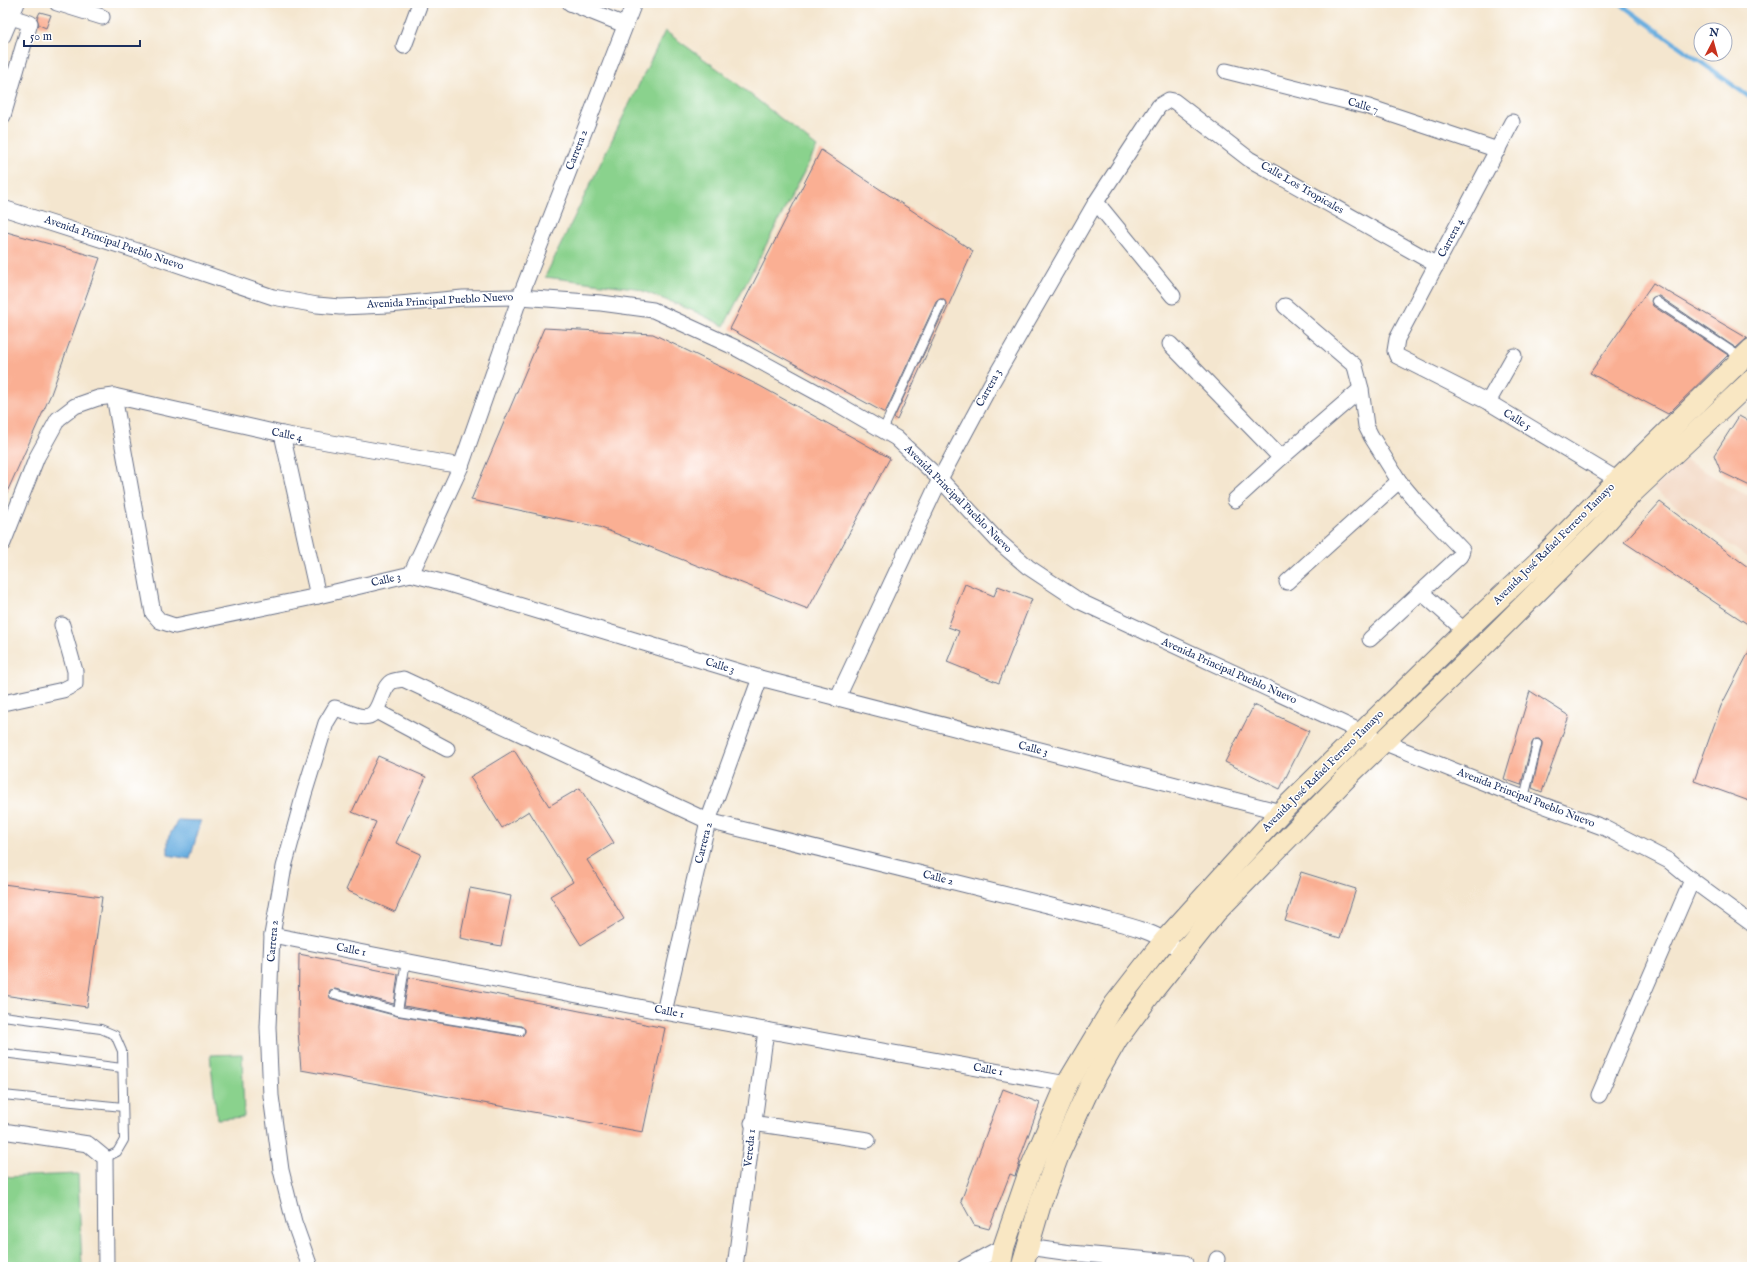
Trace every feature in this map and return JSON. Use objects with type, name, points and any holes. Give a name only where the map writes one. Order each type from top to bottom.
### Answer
[{"type":"street","points":[[3,36],[17,3]]},
{"type":"street","points":[[57,3],[102,17]]},
{"type":"street","points":[[404,46],[420,3]]},
{"type":"street","points":[[570,3],[625,25]]},
{"type":"street","name":"Carrera 2","points":[[411,574],[461,466],[520,297],[634,3]]},
{"type":"street","points":[[3,116],[30,23],[11,17]]},
{"type":"street","name":"Calle 7","points":[[1226,71],[1369,107],[1498,150]]},
{"type":"street","name":"Carrera 3","points":[[837,699],[940,479],[991,384],[1096,202],[1159,106],[1169,100],[1174,100]]},
{"type":"street","name":"Calle Los Tropicales","points":[[1174,100],[1249,159],[1437,265]]},
{"type":"street","name":"Carrera 4","points":[[1397,356],[1395,351],[1397,339],[1512,122]]},
{"type":"street","points":[[1096,202],[1173,296]]},
{"type":"street","name":"Avenida Principal Pueblo Nuevo","points":[[3,208],[143,252],[273,297],[340,307],[389,305],[463,298],[520,297],[601,303],[653,310],[734,347],[896,438],[940,479],[998,541],[1028,567],[1081,602],[1207,662],[1383,742],[1524,798],[1605,828],[1669,861],[1692,880],[1752,924]]},
{"type":"street","points":[[1285,306],[1354,366],[1361,389],[1366,426],[1371,436],[1399,481],[1420,506],[1462,550],[1460,556],[1370,639]]},
{"type":"street","points":[[1170,344],[1281,458]]},
{"type":"street","name":"Avenida José Rafael Ferrero Tamayo","points":[[1025,1257],[1041,1202],[1058,1156],[1090,1086],[1117,1039],[1183,953],[1216,912],[1383,742],[1487,642],[1598,531],[1625,487],[1747,354]]},
{"type":"street","name":"Calle 5","points":[[1397,356],[1488,402],[1625,487]]},
{"type":"street","points":[[1488,402],[1514,356]]},
{"type":"street","name":"Avenida José Rafael Ferrero Tamayo","points":[[1000,1267],[1004,1246],[1030,1170],[1067,1084],[1115,1004],[1165,940],[1281,812],[1465,631],[1538,562],[1752,380]]},
{"type":"street","points":[[1235,500],[1361,389]]},
{"type":"street","points":[[3,543],[37,457],[58,419],[75,406],[98,398],[114,396]]},
{"type":"street","name":"Calle 4","points":[[114,396],[282,434],[461,466]]},
{"type":"street","name":"Calle 3","points":[[114,396],[153,613],[160,621],[175,626],[318,596],[411,574],[449,584],[760,678],[1281,812]]},
{"type":"street","points":[[282,434],[318,596]]},
{"type":"street","points":[[1287,582],[1399,481]]},
{"type":"street","points":[[1421,592],[1465,631]]},
{"type":"street","points":[[3,703],[62,690],[75,684],[75,671],[62,625]]},
{"type":"street","name":"Carrera 2","points":[[664,1012],[708,821],[760,678]]},
{"type":"street","name":"Calle 2","points":[[376,711],[386,688],[391,682],[403,679],[708,821],[1092,916],[1144,931],[1165,940],[1183,953]]},
{"type":"street","name":"Carrera 2","points":[[310,1267],[294,1222],[281,1170],[271,1096],[268,1028],[272,935],[284,867],[304,794],[326,723],[335,708],[360,716],[369,716],[376,711]]},
{"type":"street","points":[[376,711],[447,749]]},
{"type":"street","points":[[1599,1095],[1692,880]]},
{"type":"street","name":"Calle 1","points":[[272,935],[664,1012],[1067,1084]]},
{"type":"street","name":"Vereda 1","points":[[735,1267],[746,1186],[752,1123],[766,1030]]},
{"type":"street","points":[[752,1123],[868,1140]]},
{"type":"street","points":[[3,1131],[88,1144],[105,1158],[106,1267]]},
{"type":"street","points":[[964,1267],[1004,1246]]},
{"type":"street","points":[[1025,1257],[1071,1253],[1185,1263]]},
{"type":"lane","points":[[1656,301],[1747,354]]},
{"type":"lane","points":[[883,430],[941,304]]},
{"type":"lane","points":[[1524,798],[1537,744]]},
{"type":"lane","points":[[398,1011],[406,961]]},
{"type":"lane","points":[[334,994],[398,1011],[520,1031]]},
{"type":"lane","points":[[3,1016],[102,1029],[114,1035],[122,1051],[124,1140],[118,1152],[105,1158]]},
{"type":"lane","points":[[3,1053],[122,1068]]},
{"type":"lane","points":[[3,1095],[124,1107]]},
{"type":"shaded area","points":[[1686,460],[1736,490],[1752,497],[1752,561],[1653,489]]},
{"type":"green space","points":[[665,31],[722,72],[817,147],[724,326],[694,311],[635,288],[545,277]]},
{"type":"green space","points":[[242,1054],[244,1117],[217,1119],[210,1055]]},
{"type":"green space","points":[[78,1174],[82,1267],[3,1267],[3,1177]]},
{"type":"water","points":[[178,820],[201,821],[190,859],[168,855],[168,838]]},
{"type":"building","points":[[40,12],[51,15],[46,28],[39,25],[37,18]]},
{"type":"building","points":[[821,150],[973,251],[897,420],[894,418],[946,306],[944,299],[940,299],[936,302],[885,413],[730,329]]},
{"type":"building","points":[[3,231],[100,258],[51,394],[3,501]]},
{"type":"building","points":[[1653,283],[1747,338],[1736,348],[1659,296],[1652,298],[1651,301],[1653,306],[1728,355],[1668,414],[1590,373]]},
{"type":"building","points":[[544,328],[653,334],[760,386],[890,458],[808,609],[599,527],[471,500]]},
{"type":"building","points":[[1739,416],[1752,423],[1752,487],[1721,472],[1714,455]]},
{"type":"building","points":[[1660,502],[1752,570],[1752,627],[1624,542]]},
{"type":"building","points":[[965,584],[994,596],[998,586],[1032,599],[999,683],[947,662],[959,631],[948,627]]},
{"type":"building","points":[[1752,646],[1752,802],[1694,781],[1721,706]]},
{"type":"building","points":[[1530,691],[1569,716],[1542,792],[1532,788],[1542,745],[1542,742],[1539,739],[1535,739],[1532,743],[1521,785],[1504,779]]},
{"type":"building","points":[[1254,705],[1309,731],[1280,789],[1225,762]]},
{"type":"building","points":[[514,750],[549,806],[580,788],[614,843],[587,860],[624,919],[581,945],[550,896],[573,882],[529,811],[502,828],[470,777]]},
{"type":"building","points":[[378,756],[426,777],[396,843],[421,854],[395,912],[346,890],[376,822],[352,812]]},
{"type":"building","points":[[1301,872],[1356,889],[1340,938],[1285,921]]},
{"type":"building","points":[[3,884],[102,897],[87,1007],[3,995]]},
{"type":"building","points":[[470,888],[511,896],[501,946],[460,938]]},
{"type":"building","points":[[299,954],[398,974],[394,1004],[335,989],[330,990],[329,993],[330,998],[397,1016],[519,1036],[522,1036],[525,1032],[525,1029],[521,1026],[404,1006],[409,977],[665,1028],[643,1132],[301,1070],[298,1031]]},
{"type":"building","points":[[1003,1089],[1040,1103],[1015,1176],[1010,1174],[989,1229],[974,1225],[961,1201]]},
{"type":"waterway","points":[[1619,3],[1752,99]]}]
